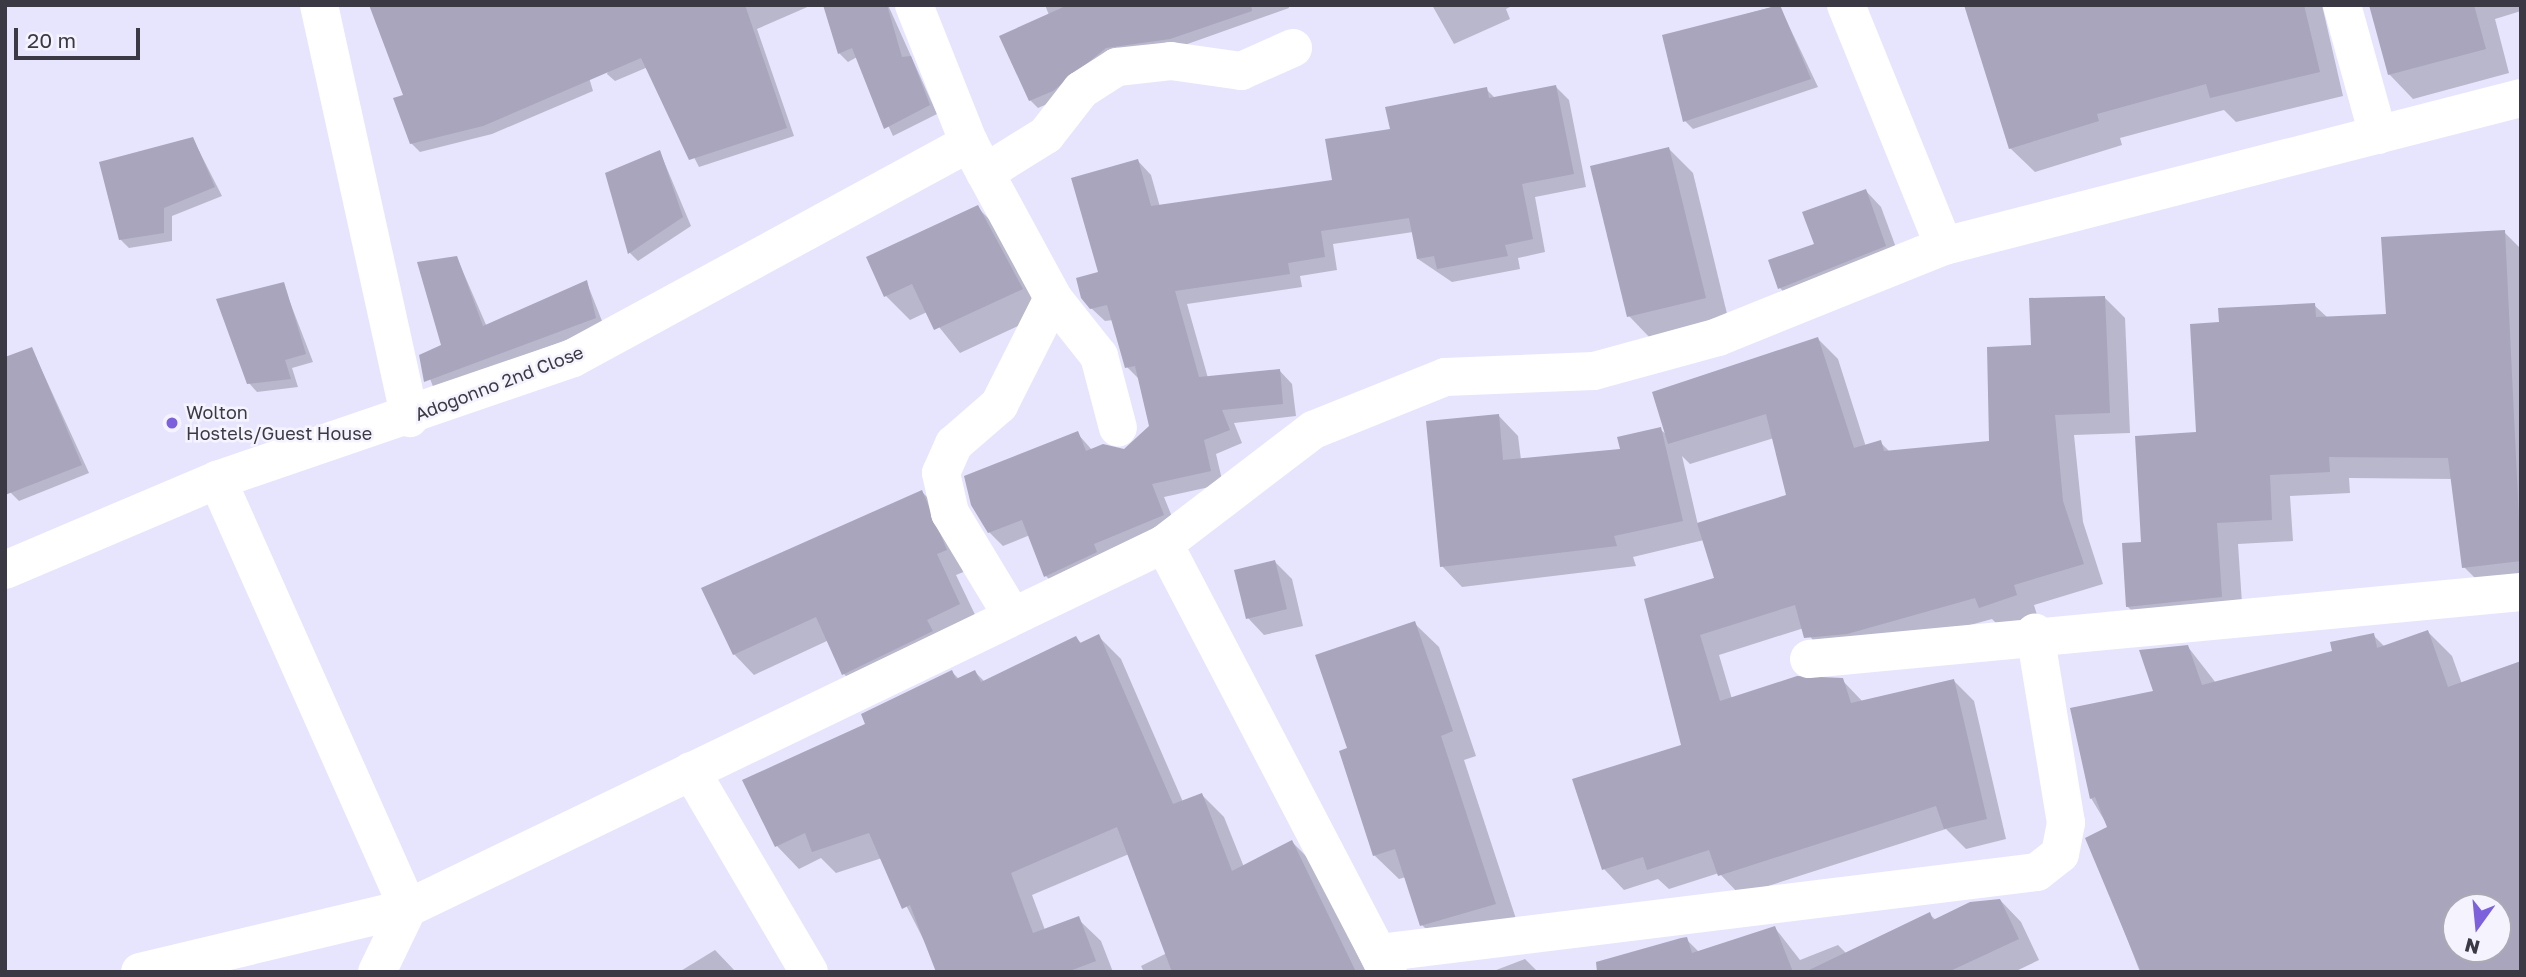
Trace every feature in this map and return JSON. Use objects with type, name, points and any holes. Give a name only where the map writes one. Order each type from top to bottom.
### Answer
[{"type":"street","points":[[319,5],[410,418]]},
{"type":"street","points":[[914,5],[977,158],[1053,299],[1099,356],[1118,428]]},
{"type":"street","points":[[1846,5],[1944,246]]},
{"type":"street","points":[[2342,5],[2378,135]]},
{"type":"street","name":"Adogonno 2nd Close","points":[[5,570],[216,480],[410,418],[573,358],[977,158],[1046,135],[1081,90],[1117,67],[1171,61],[1241,71],[1293,48]]},
{"type":"street","points":[[140,972],[408,908],[1011,614],[1164,544],[1313,430],[1445,377],[1594,371],[1718,337],[1944,246],[2521,98]]},
{"type":"street","points":[[1011,614],[950,513],[941,473],[954,444],[999,405],[1053,299]]},
{"type":"street","points":[[216,480],[408,908]]},
{"type":"street","points":[[1164,544],[1383,963],[2037,872],[2060,854],[2066,823],[2035,633]]},
{"type":"street","points":[[1809,659],[2035,633],[2521,592]]},
{"type":"street","points":[[691,771],[809,972]]},
{"type":"street","points":[[377,972],[408,908]]},
{"type":"building","points":[[369,5],[745,5],[787,128],[689,160],[641,58],[483,126],[410,144],[393,98],[403,95]]},
{"type":"building","points":[[823,5],[887,5],[902,57],[911,56],[930,105],[884,129],[852,48],[838,54]]},
{"type":"building","points":[[1068,5],[1251,5],[1252,11],[1170,39],[1106,48],[1053,91],[1029,101],[999,36]]},
{"type":"building","points":[[1780,5],[1811,79],[1683,122],[1662,35]]},
{"type":"building","points":[[1964,5],[2304,5],[2320,72],[2210,98],[2206,84],[2097,114],[2099,121],[2009,149]]},
{"type":"building","points":[[2369,5],[2474,5],[2486,49],[2388,75]]},
{"type":"building","points":[[1556,85],[1574,174],[1522,184],[1533,239],[1505,245],[1508,256],[1437,269],[1434,256],[1417,259],[1409,218],[1321,231],[1325,257],[1288,263],[1290,274],[1175,291],[1199,377],[1280,369],[1283,404],[1222,410],[1230,430],[1204,440],[1211,471],[1152,484],[1164,515],[1094,544],[1097,552],[1044,577],[1022,520],[988,533],[971,505],[964,476],[1078,431],[1086,451],[1103,444],[1124,449],[1149,426],[1135,366],[1125,368],[1107,305],[1090,309],[1081,298],[1076,278],[1098,272],[1071,178],[1138,159],[1151,206],[1332,180],[1325,139],[1390,129],[1385,107],[1487,87],[1489,98]]},
{"type":"building","points":[[193,137],[215,187],[164,208],[164,233],[119,240],[99,162]]},
{"type":"building","points":[[1669,147],[1706,298],[1627,317],[1590,166]]},
{"type":"building","points":[[660,150],[683,217],[628,254],[605,173]]},
{"type":"building","points":[[1866,189],[1886,246],[1778,289],[1768,260],[1814,244],[1802,212]]},
{"type":"building","points":[[978,205],[1023,289],[934,330],[912,284],[884,297],[866,257]]},
{"type":"building","points":[[2505,230],[2521,561],[2462,568],[2448,458],[2329,457],[2330,472],[2270,475],[2272,520],[2217,523],[2222,597],[2126,607],[2122,543],[2141,542],[2135,436],[2196,432],[2190,324],[2219,322],[2218,308],[2315,303],[2316,317],[2386,314],[2381,237]]},
{"type":"building","points":[[457,256],[483,326],[587,280],[596,318],[424,382],[419,355],[441,345],[417,262]]},
{"type":"building","points":[[284,282],[306,354],[285,360],[291,379],[247,384],[216,299]]},
{"type":"building","points":[[2105,296],[2110,413],[2055,415],[2063,501],[2084,564],[2014,585],[2017,595],[1979,608],[1975,598],[1847,634],[1804,638],[1795,605],[1700,635],[1720,701],[1797,676],[1843,678],[1851,703],[1954,679],[1987,819],[1944,829],[1936,806],[1718,876],[1709,850],[1647,870],[1643,857],[1602,870],[1572,779],[1681,745],[1644,599],[1714,578],[1697,523],[1786,495],[1766,414],[1668,444],[1652,392],[1818,337],[1854,448],[1881,440],[1884,451],[1989,441],[1987,347],[2031,345],[2029,298]]},
{"type":"building","points":[[32,347],[82,465],[5,495],[5,357]]},
{"type":"building","points":[[1499,414],[1503,460],[1620,449],[1617,437],[1661,427],[1683,521],[1614,536],[1617,546],[1440,567],[1426,421]]},
{"type":"building","points":[[922,490],[947,550],[937,554],[960,604],[927,620],[933,631],[842,675],[816,617],[733,655],[701,588]]},
{"type":"building","points":[[1275,560],[1287,609],[1246,619],[1234,570]]},
{"type":"building","points":[[1415,621],[1453,731],[1441,736],[1496,904],[1420,926],[1395,849],[1373,856],[1339,751],[1347,748],[1315,655]]},
{"type":"building","points":[[2428,630],[2448,687],[2521,661],[2521,972],[2141,972],[2085,838],[2107,827],[2095,797],[2090,799],[2070,708],[2153,691],[2139,650],[2188,645],[2202,685],[2332,651],[2330,642],[2374,633],[2377,648]]},
{"type":"building","points":[[1099,634],[1173,804],[1202,793],[1232,871],[1292,840],[1356,972],[1172,972],[1117,827],[1011,873],[1033,933],[1079,916],[1096,961],[1067,972],[936,972],[910,905],[902,909],[869,833],[812,852],[805,833],[775,847],[742,780],[865,724],[861,714],[952,670],[956,679],[975,670],[981,682],[1076,636],[1080,643]]},
{"type":"building","points":[[2000,899],[2019,939],[1948,972],[1805,972],[1930,912],[1933,920],[1970,902]]},
{"type":"building","points":[[1775,926],[1793,972],[1597,972],[1596,962],[1681,938],[1687,937],[1692,953]]},
{"type":"place","name":"Wolton Hostels/Guest House","points":[[172,423]]}]
